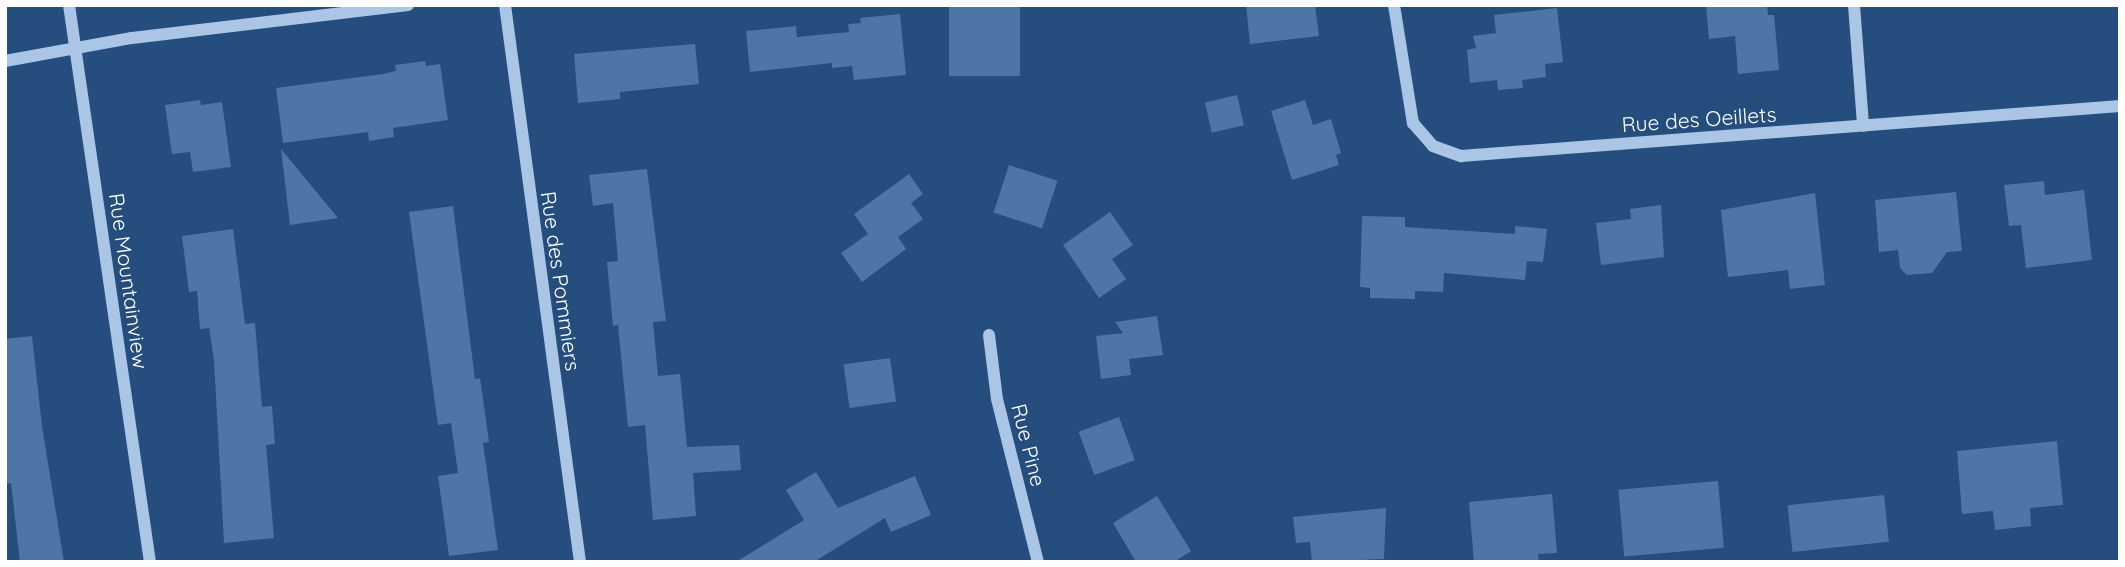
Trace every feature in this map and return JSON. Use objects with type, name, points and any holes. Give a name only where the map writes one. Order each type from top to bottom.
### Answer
[{"type":"street","name":"Rue Mountainview","points":[[69,5],[149,562]]},
{"type":"street","points":[[5,61],[76,49],[408,5]]},
{"type":"street","name":"Rue des Pommiers","points":[[505,5],[580,562]]},
{"type":"street","name":"Rue des Oeillets","points":[[1394,5],[1410,114],[1425,139],[1451,154],[2120,106]]},
{"type":"street","points":[[1854,5],[1863,126]]},
{"type":"street","name":"Rue Pine","points":[[989,335],[998,399],[1038,562]]},
{"type":"building","points":[[949,5],[1020,5],[1020,76],[949,76]]},
{"type":"building","points":[[1246,5],[1315,5],[1319,36],[1250,44]]},
{"type":"building","points":[[1706,5],[1767,5],[1768,15],[1774,15],[1779,70],[1738,74],[1735,36],[1709,39]]},
{"type":"building","points":[[1557,8],[1563,62],[1545,64],[1546,77],[1522,80],[1523,88],[1498,90],[1497,80],[1470,83],[1467,50],[1476,48],[1473,36],[1496,33],[1494,15]]},
{"type":"building","points":[[900,14],[906,75],[854,80],[852,66],[832,68],[832,63],[750,72],[746,31],[796,26],[797,37],[849,32],[848,24],[861,23],[860,18]]},
{"type":"building","points":[[695,44],[699,84],[620,92],[620,99],[578,103],[574,54]]},
{"type":"building","points":[[425,61],[426,66],[440,64],[448,120],[393,128],[394,137],[369,141],[368,132],[283,143],[276,88],[383,74],[396,71],[395,65]]},
{"type":"building","points":[[1237,95],[1244,125],[1212,133],[1205,102]]},
{"type":"building","points":[[200,100],[201,105],[222,102],[231,167],[193,172],[190,152],[172,154],[165,105]]},
{"type":"building","points":[[1305,100],[1313,125],[1331,119],[1341,153],[1336,155],[1339,165],[1292,180],[1271,111]]},
{"type":"building","points":[[281,149],[338,218],[290,225]]},
{"type":"building","points":[[1009,165],[1058,181],[1042,228],[994,213]]},
{"type":"building","points":[[647,169],[666,321],[653,322],[658,376],[680,374],[687,447],[739,445],[741,470],[693,473],[696,516],[653,520],[645,425],[628,427],[618,325],[613,326],[607,262],[618,261],[613,203],[593,206],[589,175]]},
{"type":"building","points":[[909,174],[923,194],[911,203],[923,219],[898,237],[906,249],[862,282],[841,253],[868,234],[854,214]]},
{"type":"building","points":[[2044,181],[2045,195],[2084,190],[2092,260],[2026,268],[2021,225],[2009,226],[2004,185]]},
{"type":"building","points":[[1956,192],[1962,251],[1947,252],[1932,273],[1907,275],[1900,268],[1898,250],[1879,252],[1875,200]]},
{"type":"building","points":[[1815,193],[1825,285],[1790,289],[1788,270],[1728,277],[1721,210]]},
{"type":"building","points":[[1661,205],[1664,257],[1601,265],[1596,223],[1631,219],[1630,209]]},
{"type":"building","points":[[453,206],[475,379],[480,378],[489,442],[483,443],[498,550],[449,556],[438,476],[458,473],[451,423],[438,425],[409,212]]},
{"type":"building","points":[[1110,212],[1133,245],[1112,259],[1126,279],[1099,298],[1063,245]]},
{"type":"building","points":[[1362,216],[1405,217],[1405,227],[1515,234],[1515,226],[1547,229],[1543,262],[1527,261],[1525,280],[1444,273],[1443,292],[1415,291],[1415,299],[1370,298],[1370,288],[1360,287]]},
{"type":"building","points":[[233,229],[245,324],[255,323],[262,407],[272,406],[275,444],[266,445],[274,538],[224,543],[214,360],[209,328],[200,329],[197,291],[189,292],[182,236]]},
{"type":"building","points":[[1157,316],[1163,355],[1129,359],[1131,375],[1101,379],[1096,336],[1123,333],[1115,322]]},
{"type":"building","points":[[32,336],[42,426],[64,562],[20,562],[11,483],[5,484],[5,339]]},
{"type":"building","points":[[890,358],[896,402],[850,408],[843,365]]},
{"type":"building","points":[[1119,417],[1135,460],[1094,475],[1079,432]]},
{"type":"building","points":[[2057,441],[2063,505],[2030,508],[2031,526],[1995,530],[1993,511],[1962,514],[1957,451]]},
{"type":"building","points":[[816,472],[838,508],[915,476],[931,515],[891,532],[885,518],[814,562],[736,562],[804,520],[786,490]]},
{"type":"building","points":[[1718,481],[1724,548],[1624,556],[1618,490]]},
{"type":"building","points":[[1552,494],[1557,553],[1538,554],[1539,562],[1474,562],[1469,502]]},
{"type":"building","points":[[1884,495],[1889,542],[1792,552],[1788,505]]},
{"type":"building","points":[[1157,496],[1191,551],[1174,562],[1136,562],[1113,523]]},
{"type":"building","points":[[1386,508],[1384,559],[1312,562],[1310,542],[1296,543],[1293,517]]}]
